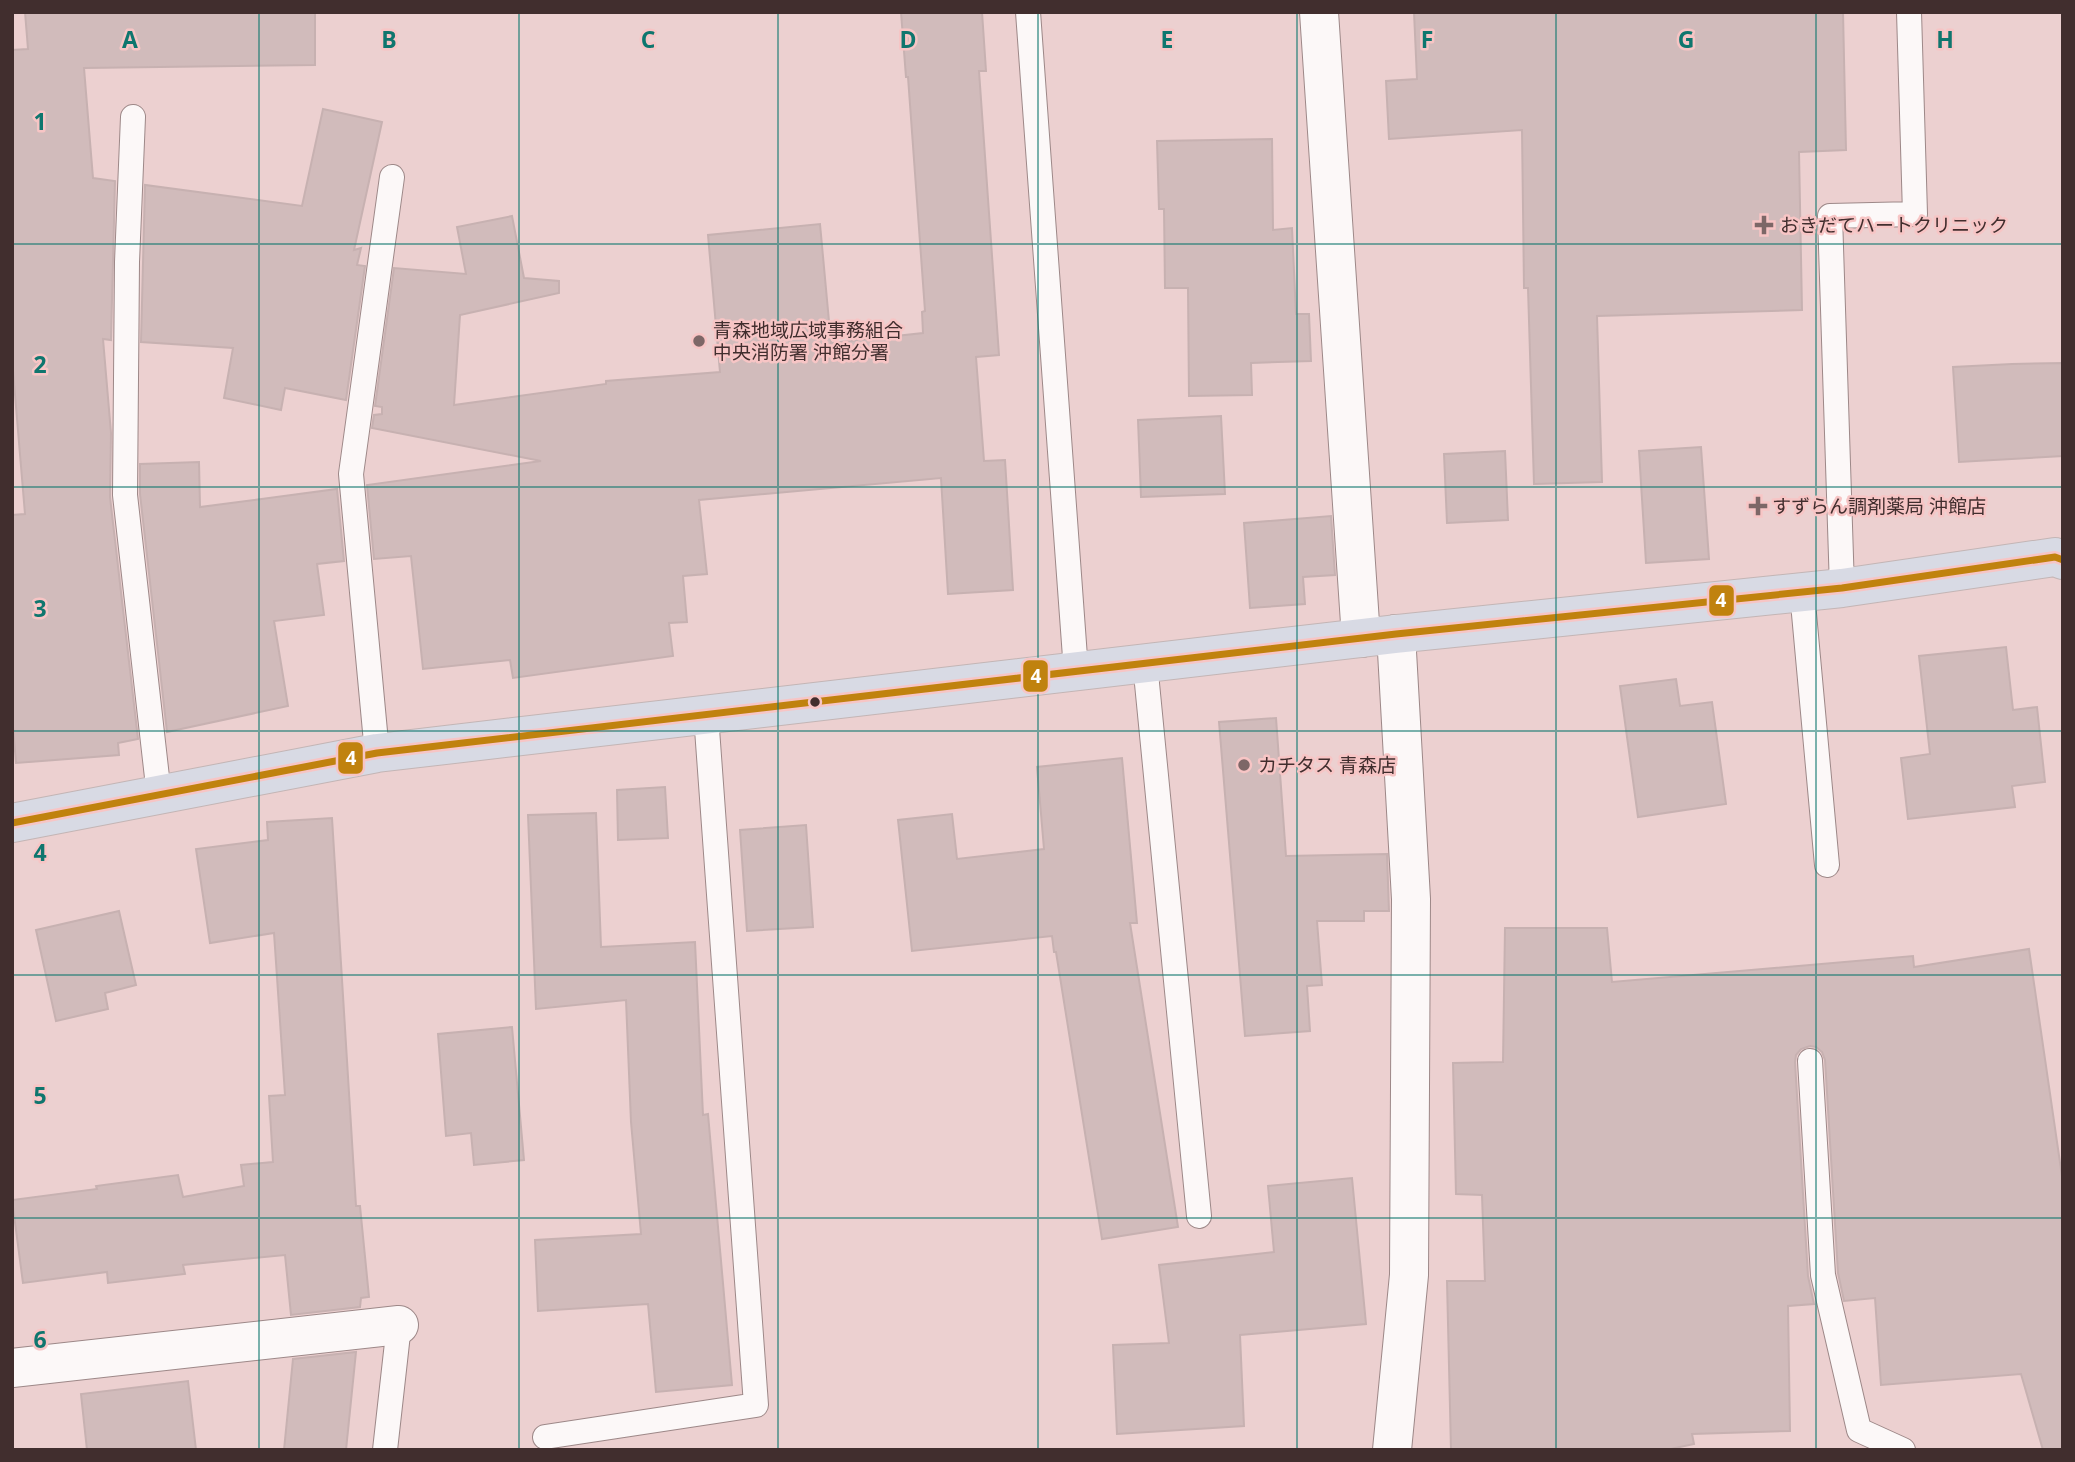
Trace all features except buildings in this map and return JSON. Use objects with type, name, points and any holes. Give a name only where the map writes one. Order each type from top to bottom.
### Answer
[{"type":"highway","points":[[12,823],[377,753],[1378,636],[1842,588],[2055,557],[2063,560]]},
{"type":"street","points":[[1319,12],[1378,636],[1411,913],[1409,1275],[1392,1450]]},
{"type":"street","points":[[12,1368],[399,1325]]},
{"type":"lane","points":[[1028,12],[1076,671]]},
{"type":"lane","points":[[1842,588],[1830,216],[1915,214],[1909,12]]},
{"type":"lane","points":[[133,117],[127,262],[125,495],[159,795]]},
{"type":"lane","points":[[377,753],[351,474],[392,177]]},
{"type":"lane","points":[[1802,592],[1827,865]]},
{"type":"lane","points":[[1145,663],[1199,1216]]},
{"type":"lane","points":[[545,1437],[756,1405],[706,715]]},
{"type":"lane","points":[[1810,1061],[1823,1275],[1858,1430],[1903,1450]]},
{"type":"lane","points":[[385,1450],[399,1325]]},
{"type":"transit line","name":"4","points":[[12,823],[377,753],[1396,634],[1842,588],[2055,557],[2063,560]]},
{"type":"place","name":"おきだてハートクリニック","points":[[1764,225]]},
{"type":"place","name":"青森地域広域事務組合 中央消防署 沖館分署","points":[[699,341]]},
{"type":"place","name":"すずらん調剤薬局 沖館店","points":[[1758,506]]},
{"type":"place","name":"カチタス 青森店","points":[[1244,765]]}]
